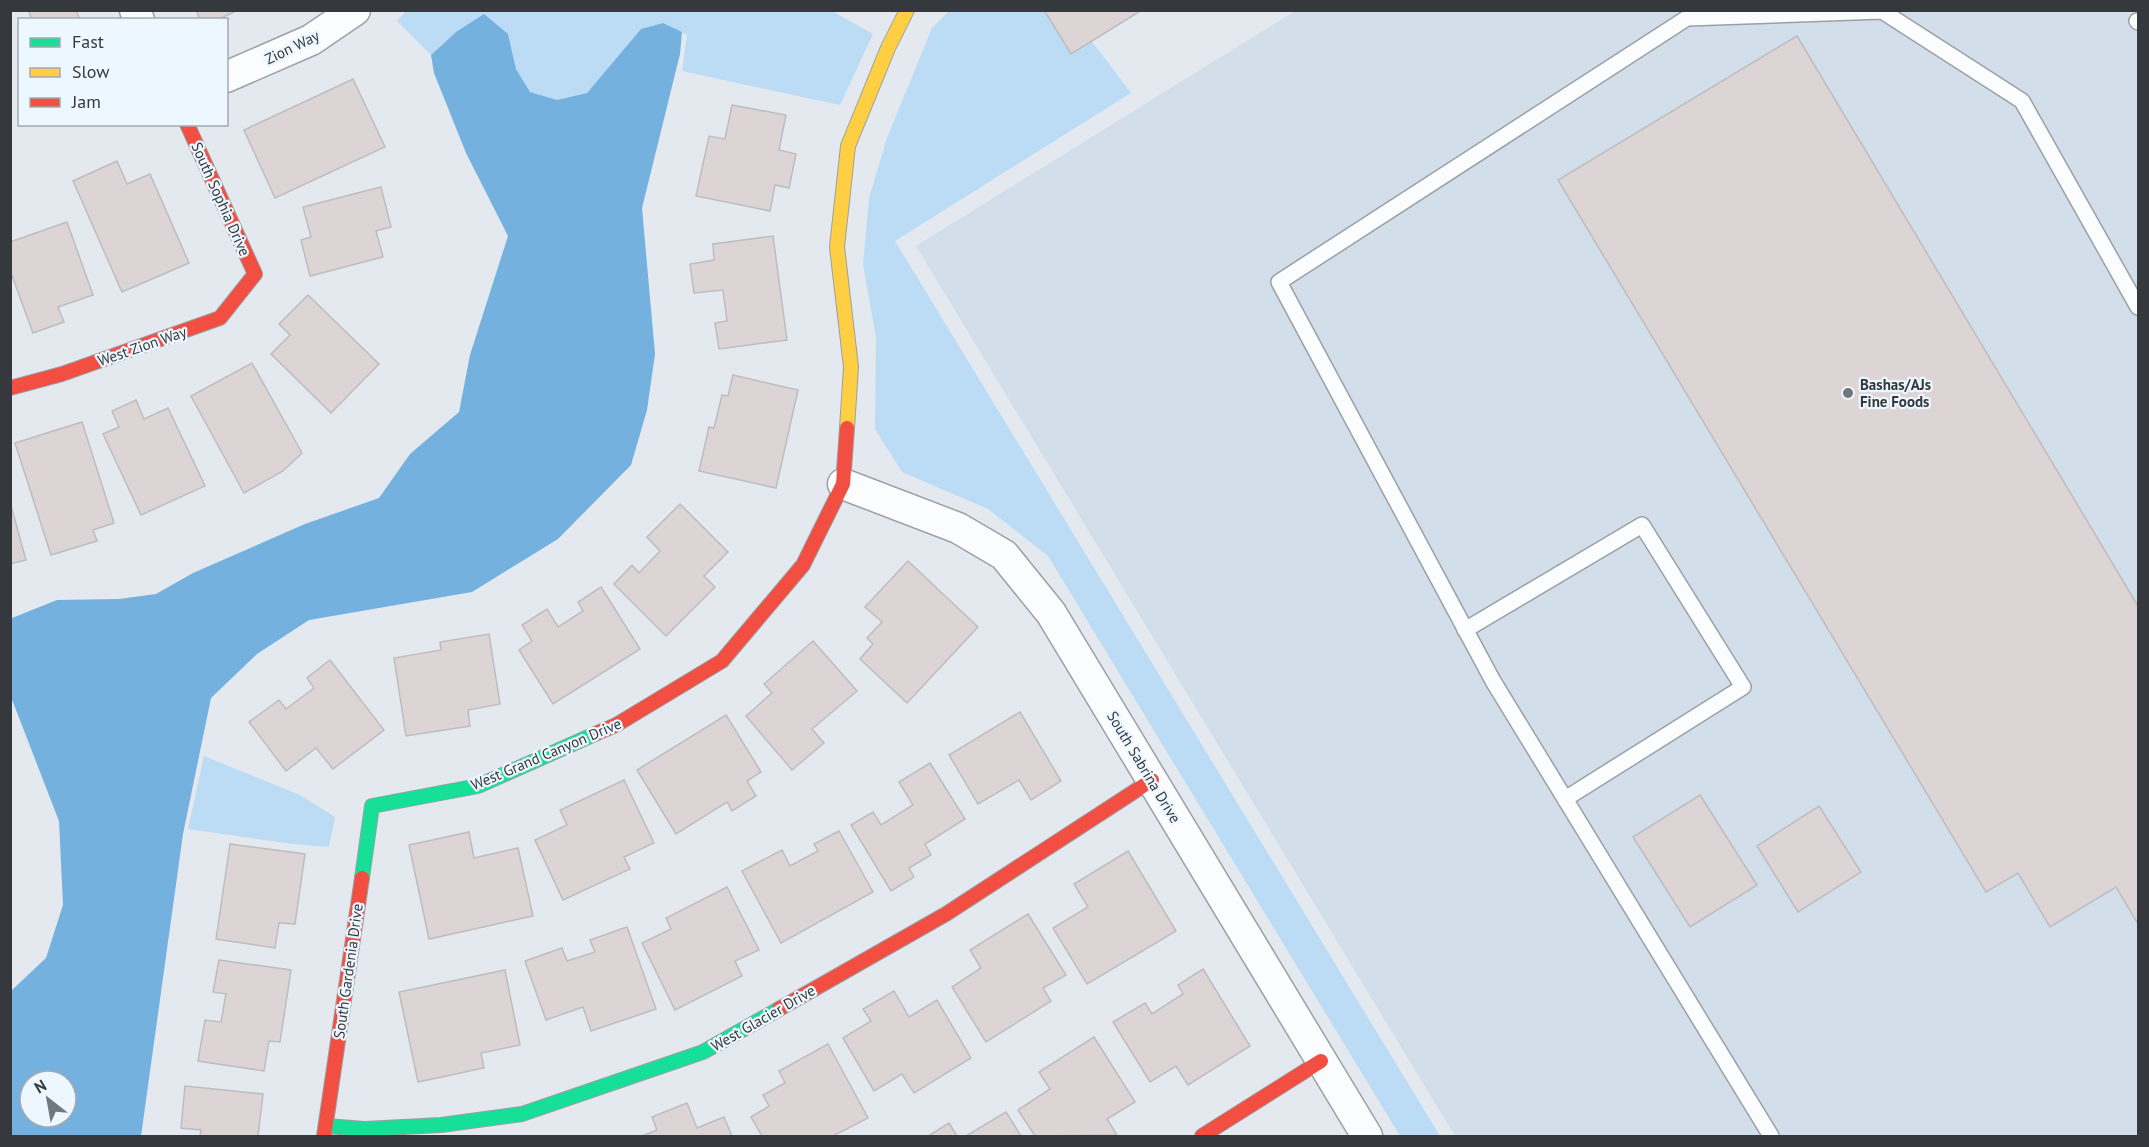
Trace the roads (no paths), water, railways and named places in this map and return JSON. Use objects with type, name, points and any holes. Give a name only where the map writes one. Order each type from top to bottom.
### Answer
[{"type":"street","name":"Zion Way","points":[[228,76],[311,40],[355,10]]},
{"type":"street","name":"West Grand Canyon Drive","points":[[372,806],[478,786],[616,725],[722,661],[803,565],[843,484],[851,367],[837,247],[849,146],[888,48],[907,10]]},
{"type":"street","name":"South Sophia Drive","points":[[188,126],[255,274]]},
{"type":"street","name":"West Zion Way","points":[[10,388],[62,374],[220,318],[255,274]]},
{"type":"street","name":"South Sabrina Drive","points":[[843,484],[958,528],[1004,555],[1051,613],[1367,1137]]},
{"type":"street","name":"West Glacier Drive","points":[[325,1131],[441,1125],[522,1114],[704,1052],[946,914],[1152,780]]},
{"type":"street","name":"South Gardenia Drive","points":[[325,1131],[372,806]]},
{"type":"street","points":[[1202,1137],[1321,1061]]},
{"type":"lane","points":[[1771,1137],[1492,681],[1279,282],[1687,18],[1882,11],[2022,101],[2139,307]]},
{"type":"lane","points":[[1465,630],[1642,525],[1743,687],[1565,799]]},
{"type":"water","points":[[484,14],[508,34],[516,69],[530,92],[557,100],[587,93],[641,29],[663,23],[682,32],[680,54],[642,208],[655,354],[647,410],[631,465],[558,539],[472,592],[309,620],[257,654],[211,698],[183,834],[141,1136],[11,1136],[11,991],[46,958],[63,905],[59,821],[11,697],[12,618],[57,600],[119,599],[156,594],[193,573],[305,524],[379,498],[410,454],[459,412],[470,355],[508,236],[466,153],[434,73],[431,55],[456,32]]},
{"type":"place","name":"Bashas/AJs Fine Foods","points":[[1848,393]]}]
